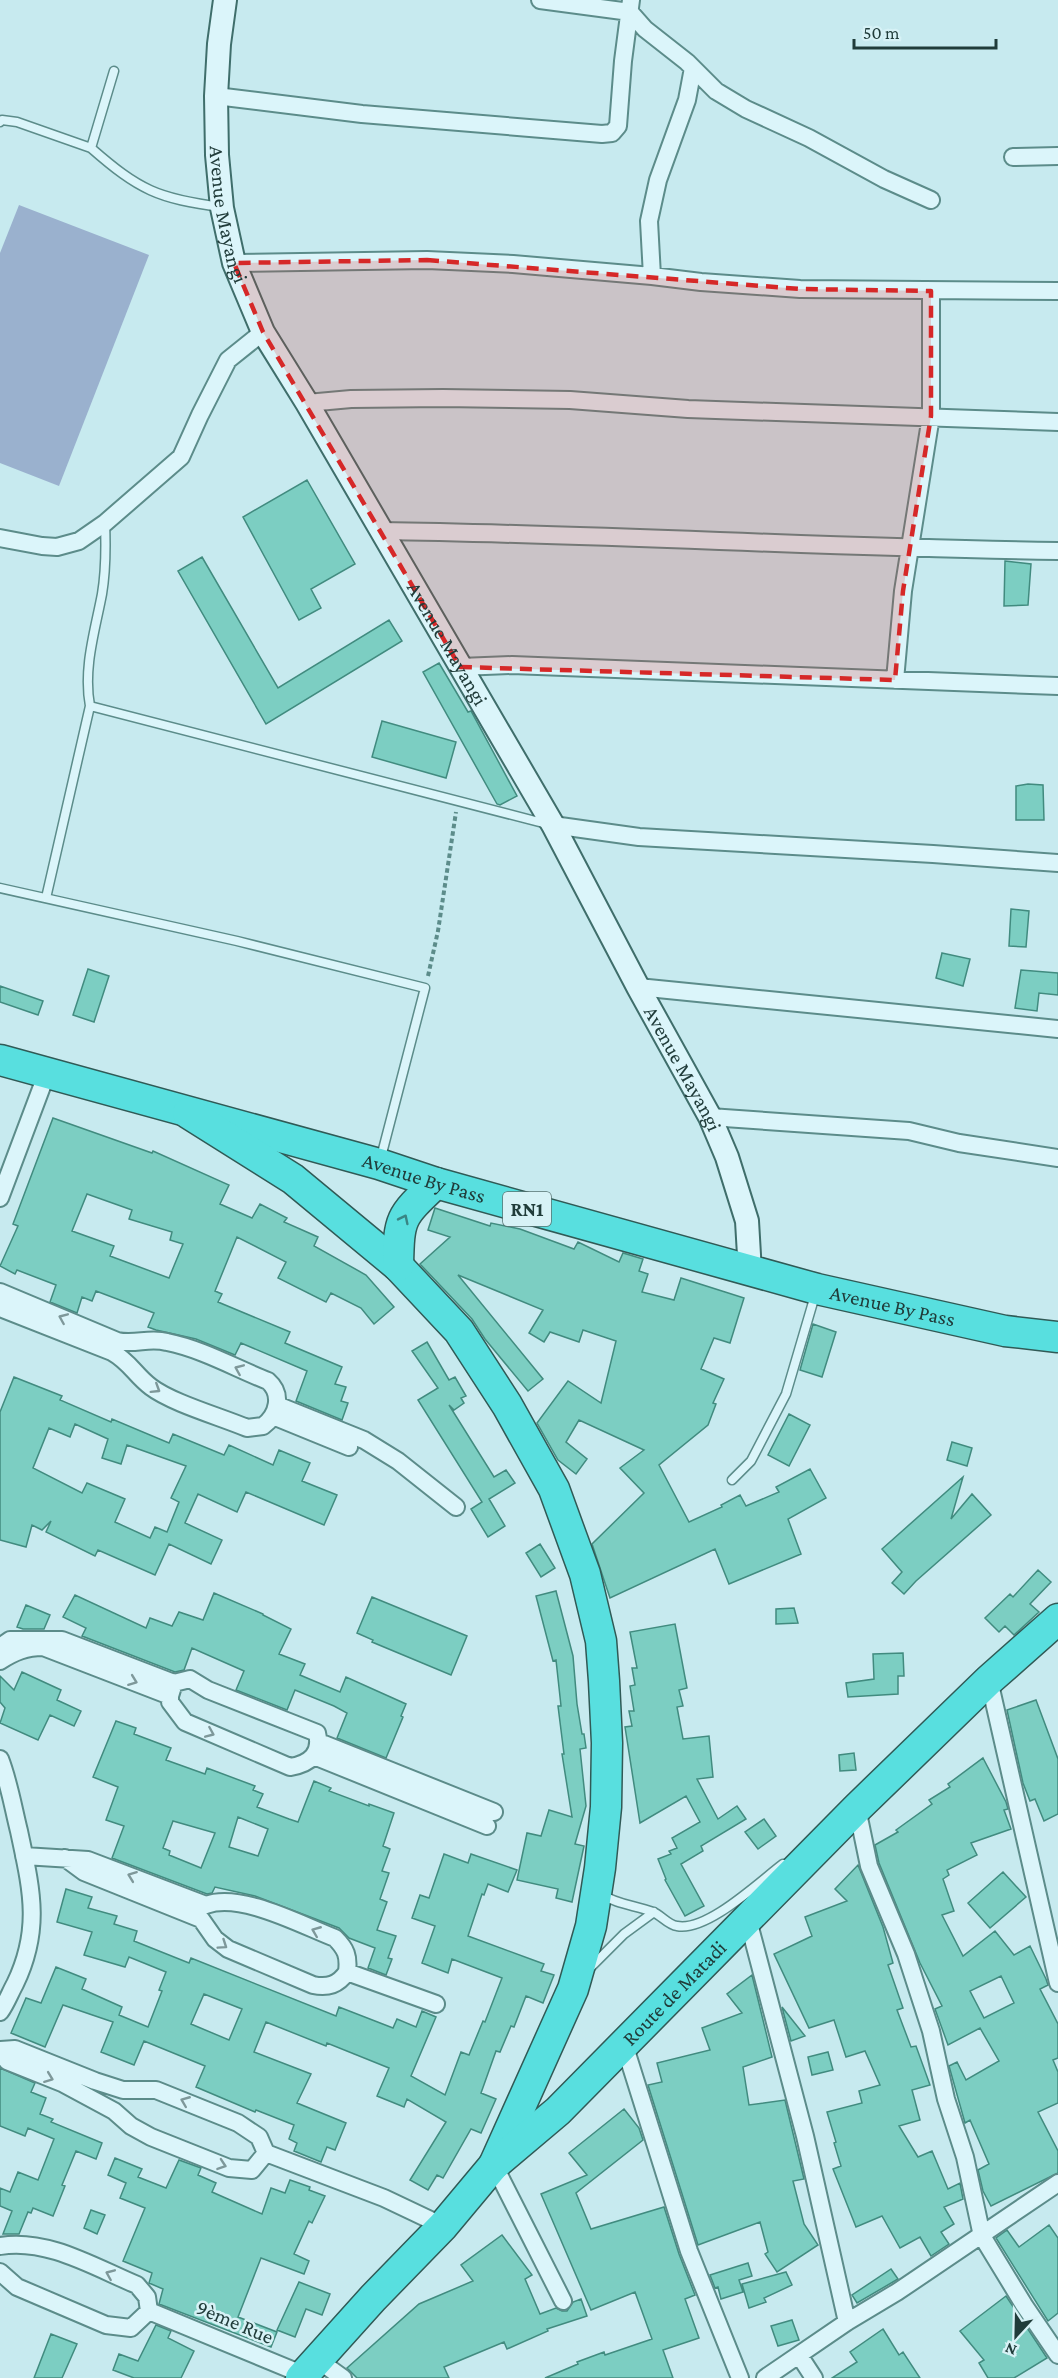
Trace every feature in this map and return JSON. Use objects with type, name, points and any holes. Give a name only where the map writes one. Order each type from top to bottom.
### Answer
[{"type":"highway","name":"Avenue By Pass","points":[[0,1060],[379,1164],[436,1183],[750,1272],[1005,1331],[1058,1337]]},
{"type":"highway","points":[[188,1113],[293,1179],[398,1266],[459,1331],[507,1405],[554,1489],[585,1574],[601,1641],[607,1743],[606,1807],[591,1926],[573,1989],[494,2165]]},
{"type":"highway","points":[[398,1266],[399,1230],[404,1217],[410,1207],[436,1183]]},
{"type":"highway","name":"Route de Matadi","points":[[308,2371],[443,2226],[494,2165],[558,2111],[857,1808],[989,1680],[1058,1619]]},
{"type":"street","name":"Avenue Mayangi","points":[[225,0],[219,44],[216,96],[217,155],[222,207],[234,263],[263,332],[307,403],[553,825],[638,987],[710,1117],[727,1157],[747,1221],[750,1272]]},
{"type":"street","points":[[540,0],[630,6]]},
{"type":"street","points":[[216,96],[362,114],[612,133],[618,126],[630,6]]},
{"type":"street","points":[[630,6],[645,29],[693,68],[716,91],[746,109],[809,138],[904,190],[932,200]]},
{"type":"street","points":[[652,276],[649,221],[658,180],[687,100],[693,68]]},
{"type":"street","points":[[1013,157],[1058,156]]},
{"type":"street","points":[[234,263],[427,260],[513,264],[800,289],[1058,291]]},
{"type":"street","points":[[895,680],[903,591],[931,416],[931,291]]},
{"type":"street","points":[[0,538],[57,547],[79,541],[105,524],[181,457],[228,360],[263,332]]},
{"type":"street","points":[[307,403],[351,399],[570,400],[688,409],[1058,422]]},
{"type":"street","points":[[381,531],[621,537],[911,549],[1058,551]]},
{"type":"street","points":[[460,667],[512,665],[1058,686]]},
{"type":"street","points":[[553,825],[639,837],[1058,863]]},
{"type":"street","points":[[638,987],[1058,1029]]},
{"type":"street","points":[[0,1198],[47,1072]]},
{"type":"street","points":[[710,1117],[909,1131],[959,1143],[1058,1158]]},
{"type":"street","points":[[0,1292],[117,1341],[133,1344],[153,1339],[187,1347],[267,1381],[274,1386],[277,1394],[275,1410],[263,1426],[247,1428],[152,1388],[130,1367],[127,1360],[112,1352],[0,1308]]},
{"type":"street","points":[[127,1360],[133,1344]]},
{"type":"street","points":[[275,1410],[349,1447]]},
{"type":"street","points":[[275,1410],[364,1440],[398,1461],[456,1507]]},
{"type":"street","points":[[0,1647],[10,1640],[62,1640],[172,1690]]},
{"type":"street","points":[[0,1662],[29,1647],[44,1647],[172,1690],[190,1679],[208,1690],[317,1733],[317,1749],[310,1761],[301,1766],[290,1767],[184,1722],[173,1708],[172,1690]]},
{"type":"street","points":[[989,1680],[1058,1983]]},
{"type":"street","points":[[317,1749],[490,1819]]},
{"type":"street","points":[[0,1759],[6,1775],[32,1895],[31,1935],[21,1972],[0,2012]]},
{"type":"street","points":[[857,1808],[869,1866],[906,1954],[931,2031],[946,2099],[964,2157],[982,2236],[1058,2355]]},
{"type":"street","points":[[24,1856],[88,1860],[204,1912],[215,1939],[228,1949],[313,1985],[323,1987],[334,1985],[347,1972],[348,1956],[335,1938],[247,1904],[217,1901],[204,1912]]},
{"type":"street","points":[[748,1920],[805,2136],[848,2322]]},
{"type":"street","points":[[347,1972],[436,2004]]},
{"type":"street","points":[[624,2044],[689,2250],[740,2378]]},
{"type":"street","points":[[266,2153],[252,2170],[229,2168],[151,2137],[130,2126],[114,2111],[62,2083],[7,2061],[0,2050],[15,2049],[123,2090],[156,2090],[238,2122],[260,2137],[266,2153],[384,2198],[443,2226]]},
{"type":"street","points":[[114,2111],[123,2090]]},
{"type":"street","points":[[494,2165],[563,2301]]},
{"type":"street","points":[[765,2378],[982,2236],[1058,2183]]},
{"type":"street","points":[[0,2246],[14,2244],[49,2248],[137,2285],[147,2296],[149,2311],[131,2328],[106,2325],[17,2287],[0,2272]]},
{"type":"street","name":"9ème Rue","points":[[149,2311],[308,2371],[343,2378]]},
{"type":"street","points":[[799,2355],[814,2378]]},
{"type":"lane","points":[[91,148],[114,71]]},
{"type":"lane","points":[[0,122],[17,122],[91,148],[132,182],[152,192],[181,202],[222,207]]},
{"type":"lane","points":[[46,898],[66,820],[90,706],[87,687],[91,645],[106,569],[105,524]]},
{"type":"lane","points":[[90,706],[553,825]]},
{"type":"lane","points":[[0,888],[237,941],[425,988],[379,1164]]},
{"type":"lane","points":[[732,1480],[751,1461],[786,1394],[817,1289]]},
{"type":"lane","points":[[802,1849],[857,1808]]},
{"type":"lane","points":[[596,1891],[612,1901],[654,1912],[676,1926],[697,1925],[720,1911],[793,1856]]},
{"type":"lane","points":[[573,1989],[624,1934],[654,1912]]},
{"type":"path","points":[[425,988],[438,931],[457,800]]},
{"type":"highlighted area","points":[[427,260],[800,289],[931,291],[931,416],[903,591],[895,680],[460,667],[263,332],[234,263]]},
{"type":"shaded area","points":[[19,205],[149,255],[59,486],[0,463],[0,253]]},
{"type":"building","points":[[307,480],[355,564],[311,589],[321,608],[299,620],[243,517]]},
{"type":"building","points":[[202,557],[278,688],[389,620],[402,641],[266,724],[178,571]]},
{"type":"building","points":[[1005,561],[1031,564],[1028,605],[1004,606]]},
{"type":"building","points":[[439,663],[468,712],[471,711],[517,796],[500,805],[497,804],[423,672]]},
{"type":"building","points":[[382,721],[456,742],[446,778],[372,757]]},
{"type":"building","points":[[1043,785],[1044,820],[1016,820],[1016,786]]},
{"type":"building","points":[[1011,909],[1029,911],[1026,947],[1009,946]]},
{"type":"building","points":[[942,953],[970,959],[963,986],[936,978]]},
{"type":"building","points":[[88,969],[109,976],[94,1022],[73,1015]]},
{"type":"building","points":[[1021,970],[1058,973],[1058,995],[1039,993],[1037,1011],[1015,1008]]},
{"type":"building","points":[[0,986],[43,1001],[38,1015],[0,1002]]},
{"type":"building","points":[[53,1118],[152,1153],[153,1151],[229,1185],[220,1204],[252,1218],[260,1204],[287,1218],[284,1222],[318,1237],[314,1246],[366,1275],[394,1307],[374,1324],[361,1308],[331,1293],[326,1302],[278,1278],[286,1262],[237,1237],[215,1291],[222,1294],[218,1302],[290,1332],[285,1343],[342,1367],[335,1384],[346,1387],[341,1401],[348,1403],[342,1420],[296,1401],[307,1371],[241,1343],[235,1355],[196,1339],[156,1330],[148,1327],[154,1313],[96,1291],[92,1301],[82,1297],[77,1313],[50,1302],[56,1285],[17,1270],[15,1274],[0,1266],[18,1226],[13,1224]],"holes":[[[87,1194],[132,1210],[129,1219],[172,1232],[170,1240],[183,1244],[169,1278],[110,1256],[114,1246],[72,1231]]]},
{"type":"building","points":[[435,1208],[490,1226],[491,1223],[520,1229],[574,1249],[578,1242],[619,1262],[623,1253],[643,1259],[639,1271],[648,1274],[642,1292],[674,1300],[681,1278],[744,1298],[730,1343],[714,1338],[701,1369],[724,1379],[713,1403],[716,1404],[708,1425],[659,1465],[689,1522],[722,1507],[721,1505],[740,1495],[746,1506],[779,1492],[776,1487],[810,1469],[826,1498],[788,1519],[801,1554],[729,1584],[715,1549],[610,1598],[592,1544],[644,1493],[620,1468],[644,1450],[579,1420],[566,1442],[587,1459],[576,1474],[558,1460],[537,1423],[568,1381],[601,1403],[616,1341],[583,1330],[579,1342],[550,1332],[544,1342],[529,1333],[543,1310],[458,1275],[543,1379],[528,1391],[485,1339],[472,1319],[420,1264],[450,1237],[428,1230]]},
{"type":"building","points":[[813,1324],[836,1332],[822,1377],[800,1370]]},
{"type":"building","points":[[427,1342],[449,1380],[455,1377],[466,1396],[461,1398],[464,1403],[454,1410],[449,1405],[494,1477],[506,1470],[515,1483],[489,1499],[505,1526],[488,1537],[471,1509],[482,1502],[418,1400],[438,1388],[412,1351]]},
{"type":"building","points":[[14,1377],[62,1396],[60,1400],[111,1422],[112,1419],[169,1443],[173,1434],[224,1455],[229,1445],[273,1465],[279,1450],[310,1463],[302,1481],[337,1495],[324,1525],[246,1492],[237,1512],[198,1494],[185,1523],[222,1540],[211,1564],[169,1544],[155,1575],[98,1550],[95,1556],[46,1532],[51,1521],[42,1530],[32,1525],[26,1547],[0,1540],[0,1412]],"holes":[[[75,1424],[108,1439],[102,1458],[121,1464],[127,1445],[186,1466],[171,1498],[179,1502],[167,1532],[155,1527],[150,1538],[115,1522],[125,1499],[87,1483],[82,1493],[33,1468],[49,1428],[70,1437]]]},
{"type":"building","points":[[789,1414],[810,1425],[789,1466],[768,1455]]},
{"type":"building","points":[[952,1442],[972,1448],[967,1466],[947,1460]]},
{"type":"building","points":[[963,1477],[951,1519],[972,1494],[991,1515],[904,1594],[892,1583],[902,1572],[882,1549]]},
{"type":"building","points":[[540,1544],[555,1568],[541,1577],[526,1553]]},
{"type":"building","points":[[1038,1570],[1051,1582],[1030,1604],[1039,1612],[1014,1635],[1005,1626],[999,1632],[985,1618],[1010,1594],[1013,1597]]},
{"type":"building","points":[[556,1591],[573,1656],[577,1704],[586,1748],[580,1749],[586,1806],[575,1844],[584,1846],[572,1902],[556,1898],[558,1889],[517,1880],[527,1833],[541,1836],[549,1810],[572,1817],[562,1754],[564,1754],[558,1706],[561,1706],[556,1660],[553,1661],[536,1596]]},
{"type":"building","points":[[214,1593],[291,1629],[279,1654],[305,1664],[300,1675],[340,1692],[346,1677],[406,1704],[386,1758],[337,1738],[347,1713],[334,1706],[295,1690],[287,1710],[236,1690],[244,1671],[192,1648],[184,1670],[175,1672],[82,1636],[86,1628],[63,1617],[75,1595],[146,1628],[150,1618],[172,1626],[179,1612],[203,1620]]},
{"type":"building","points":[[372,1597],[467,1636],[451,1675],[372,1642],[373,1640],[357,1633]]},
{"type":"building","points":[[26,1605],[50,1615],[44,1629],[17,1627]]},
{"type":"building","points":[[794,1608],[798,1623],[776,1624],[776,1609]]},
{"type":"building","points":[[675,1624],[687,1688],[679,1690],[683,1706],[677,1707],[683,1739],[709,1736],[713,1777],[697,1779],[718,1819],[737,1806],[746,1819],[701,1846],[703,1851],[681,1864],[704,1906],[685,1916],[665,1880],[658,1859],[671,1854],[669,1851],[677,1848],[672,1838],[700,1822],[686,1796],[640,1823],[625,1727],[632,1726],[629,1711],[634,1711],[630,1686],[635,1685],[632,1668],[637,1668],[630,1632]]},
{"type":"building","points":[[903,1653],[904,1676],[898,1676],[898,1694],[848,1697],[846,1683],[874,1679],[873,1654]]},
{"type":"building","points":[[22,1672],[61,1690],[57,1700],[81,1711],[74,1726],[50,1715],[38,1740],[0,1723],[5,1708],[0,1702],[0,1676],[14,1690]]},
{"type":"building","points":[[1036,1700],[1058,1759],[1058,1814],[1044,1821],[1035,1799],[1030,1801],[1023,1783],[1007,1710]]},
{"type":"building","points":[[116,1721],[136,1728],[134,1734],[171,1748],[166,1760],[205,1774],[207,1768],[255,1786],[253,1790],[263,1794],[257,1807],[298,1822],[314,1781],[331,1788],[329,1791],[394,1813],[383,1846],[390,1849],[382,1871],[389,1873],[380,1899],[387,1902],[377,1930],[396,1936],[388,1958],[392,1959],[386,1975],[368,1968],[375,1948],[349,1938],[339,1928],[255,1896],[215,1887],[212,1893],[207,1894],[112,1858],[124,1826],[106,1820],[118,1787],[93,1777]],"holes":[[[238,1817],[268,1829],[258,1856],[229,1847]],[[173,1821],[215,1833],[201,1868],[169,1855],[170,1851],[163,1848]]]},
{"type":"building","points":[[854,1753],[856,1770],[840,1771],[839,1755]]},
{"type":"building","points":[[983,1758],[1006,1802],[1008,1809],[1004,1810],[1011,1829],[971,1843],[977,1855],[947,1870],[949,1875],[943,1879],[954,1911],[942,1915],[963,1956],[995,1931],[1014,1955],[1030,1946],[1048,1985],[1040,1989],[1058,2024],[1058,2058],[1053,2060],[1058,2072],[1058,2103],[1038,2112],[1058,2151],[1058,2173],[991,2206],[983,2191],[978,2170],[989,2164],[970,2120],[965,2123],[949,2066],[957,2062],[966,2080],[999,2061],[980,2028],[948,2045],[935,2009],[942,2006],[920,1963],[879,1863],[875,1845],[898,1832],[896,1830],[932,1804],[929,1800],[950,1787],[948,1784]],"holes":[[[1001,1976],[1014,2003],[984,2018],[970,1991]]]},
{"type":"building","points":[[764,1819],[776,1836],[758,1849],[745,1832]]},
{"type":"building","points":[[444,1854],[468,1863],[471,1854],[517,1870],[508,1892],[488,1884],[484,1895],[482,1894],[468,1936],[544,1964],[541,1971],[554,1975],[543,2003],[526,1996],[514,2027],[511,2026],[500,2052],[496,2051],[481,2093],[496,2099],[481,2133],[471,2129],[443,2178],[437,2175],[428,2190],[410,2180],[446,2122],[407,2099],[404,2107],[377,2096],[389,2068],[327,2043],[326,2046],[266,2022],[254,2052],[311,2074],[297,2103],[346,2123],[335,2150],[327,2147],[321,2162],[294,2151],[297,2143],[289,2139],[294,2125],[256,2110],[255,2112],[196,2087],[205,2066],[144,2041],[134,2065],[101,2052],[113,2022],[63,2005],[45,2047],[11,2033],[26,1998],[41,2003],[56,1967],[86,1979],[82,1989],[122,2007],[119,2015],[148,2027],[162,1991],[159,1990],[166,1972],[129,1957],[125,1967],[84,1955],[92,1932],[57,1922],[66,1889],[92,1897],[88,1908],[117,1916],[114,1924],[137,1931],[134,1941],[189,1963],[191,1958],[336,2016],[339,2007],[393,2028],[397,2019],[416,2027],[422,2011],[436,2017],[411,2076],[445,2095],[461,2052],[469,2055],[502,1978],[452,1959],[448,1973],[422,1963],[435,1926],[412,1918],[420,1895],[429,1898]],"holes":[[[204,1994],[242,2009],[229,2040],[191,2024]]]},
{"type":"building","points":[[858,1865],[883,1927],[893,1963],[888,1965],[903,2008],[897,2010],[911,2047],[916,2046],[930,2085],[912,2090],[920,2120],[899,2126],[918,2157],[932,2151],[948,2189],[960,2183],[963,2199],[944,2207],[954,2224],[941,2232],[949,2244],[931,2256],[920,2237],[900,2248],[882,2216],[856,2227],[833,2169],[841,2166],[827,2112],[862,2103],[859,2091],[880,2085],[865,2051],[846,2057],[834,2020],[809,2028],[774,1954],[812,1936],[805,1917],[847,1901],[835,1889]]},
{"type":"building","points":[[1003,1872],[1026,1897],[990,1928],[968,1903]]},
{"type":"building","points":[[752,1975],[772,2057],[743,2067],[749,2105],[785,2100],[804,2179],[793,2181],[804,2224],[818,2245],[777,2272],[765,2254],[768,2252],[760,2222],[698,2245],[648,2085],[662,2082],[657,2063],[710,2050],[702,2028],[742,2013],[727,1994]]},
{"type":"building","points":[[782,2007],[805,2036],[791,2041]]},
{"type":"building","points":[[828,2052],[833,2070],[812,2075],[808,2057]]},
{"type":"building","points":[[0,2068],[35,2083],[31,2092],[46,2098],[40,2114],[53,2119],[51,2122],[102,2143],[96,2159],[76,2151],[62,2185],[65,2186],[53,2216],[33,2208],[31,2213],[28,2212],[19,2234],[3,2234],[12,2211],[0,2206],[0,2188],[10,2192],[18,2172],[38,2180],[54,2139],[28,2128],[25,2136],[0,2126]]},
{"type":"building","points":[[624,2109],[639,2128],[643,2140],[576,2193],[591,2229],[664,2207],[695,2295],[685,2299],[699,2338],[663,2350],[673,2378],[545,2378],[604,2352],[605,2355],[652,2339],[635,2292],[591,2310],[541,2194],[587,2175],[569,2153]]},
{"type":"building","points":[[115,2158],[142,2169],[138,2177],[166,2188],[179,2160],[201,2168],[198,2175],[216,2183],[212,2192],[262,2214],[271,2188],[285,2193],[290,2180],[310,2187],[309,2190],[325,2196],[312,2223],[309,2221],[294,2254],[309,2261],[304,2274],[261,2258],[238,2317],[277,2332],[271,2347],[159,2304],[163,2289],[149,2283],[152,2273],[123,2261],[145,2208],[120,2198],[126,2183],[108,2175]]},
{"type":"building","points":[[91,2210],[105,2215],[97,2234],[84,2228]]},
{"type":"building","points":[[1049,2225],[1058,2238],[1058,2313],[1048,2321],[996,2238],[1007,2230],[1019,2247]]},
{"type":"building","points":[[502,2235],[532,2275],[525,2279],[540,2314],[556,2308],[567,2311],[573,2302],[581,2299],[587,2316],[547,2329],[548,2331],[507,2349],[504,2342],[444,2367],[449,2378],[357,2378],[347,2368],[419,2304],[473,2281],[461,2265]]},
{"type":"building","points":[[748,2263],[752,2276],[739,2280],[743,2292],[721,2299],[718,2287],[715,2288],[710,2275]]},
{"type":"building","points":[[891,2269],[898,2279],[857,2303],[852,2295]]},
{"type":"building","points":[[786,2272],[792,2285],[764,2298],[766,2302],[749,2308],[742,2284]]},
{"type":"building","points":[[299,2282],[330,2294],[322,2315],[306,2309],[295,2337],[277,2330]]},
{"type":"building","points":[[1006,2296],[1047,2358],[1014,2378],[988,2378],[979,2363],[984,2360],[960,2331]]},
{"type":"building","points":[[792,2320],[799,2340],[778,2346],[771,2326]]},
{"type":"building","points":[[156,2325],[171,2331],[168,2338],[194,2351],[181,2378],[134,2378],[113,2370],[119,2354],[138,2361]]},
{"type":"building","points":[[883,2329],[899,2355],[903,2352],[920,2378],[832,2378],[857,2362],[850,2352]]},
{"type":"building","points":[[51,2334],[77,2344],[62,2378],[34,2378]]}]
